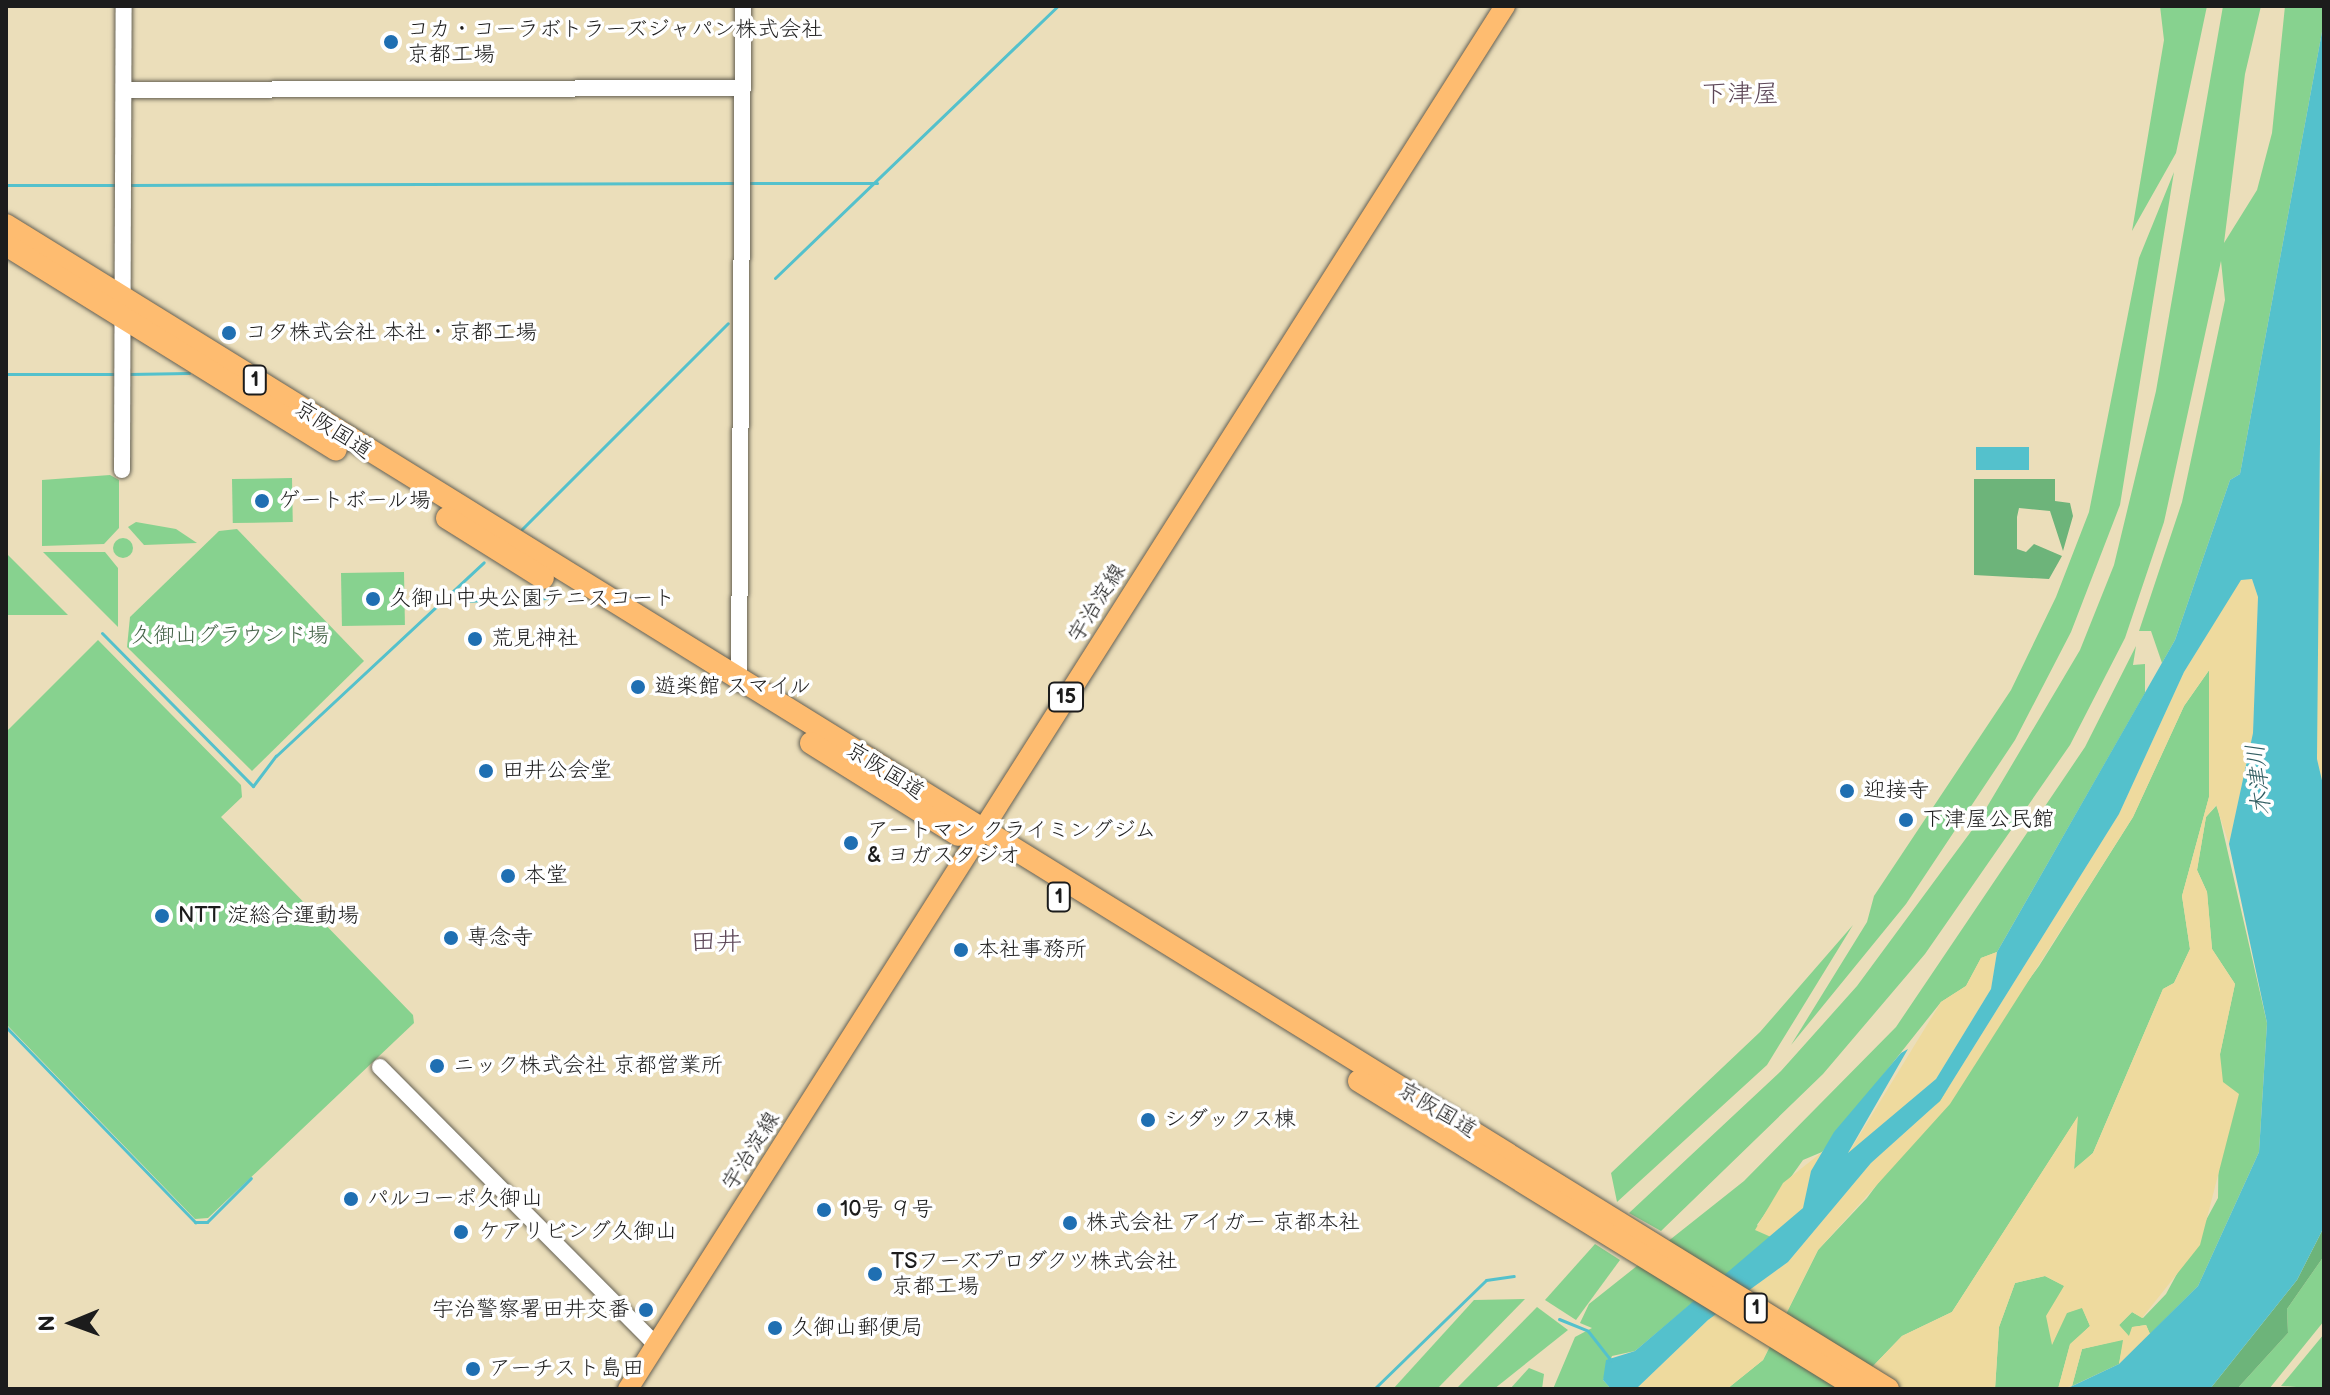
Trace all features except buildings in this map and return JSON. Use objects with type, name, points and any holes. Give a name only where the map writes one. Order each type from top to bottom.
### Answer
[{"type":"highway","name":"京阪国道","points":[[6,225],[123,308],[976,838],[1620,1232],[1888,1389]]},
{"type":"highway","name":"京阪国道","points":[[6,245],[123,308]]},
{"type":"highway","name":"京阪国道","points":[[503,544],[708,663],[976,838]]},
{"type":"highway","name":"京阪国道","points":[[1620,1232],[1859,1389]]},
{"type":"main road","name":"宇治淀線","points":[[628,1389],[1505,6]]},
{"type":"street","points":[[122,470],[124,6]]},
{"type":"street","points":[[739,684],[743,6]]},
{"type":"street","points":[[124,90],[743,88]]},
{"type":"street","points":[[708,663],[731,656],[741,641]]},
{"type":"street","points":[[380,1067],[655,1344]]},
{"type":"green space","points":[[2160,6],[2207,6],[2176,153],[2132,231],[2164,40]]},
{"type":"green space","points":[[2223,6],[2261,6],[2245,74],[2224,243],[2257,190],[2272,133],[2285,6],[2324,6],[2324,21],[2240,474],[2230,480],[2175,640],[2162,663],[2151,631],[2139,631],[2182,502],[2225,300],[2221,261],[2164,522],[2125,638],[2070,745],[1925,954],[1823,1074],[1661,1231],[1629,1213],[1781,1071],[1857,986],[1978,822],[2080,650],[2114,565],[2156,391]]},
{"type":"green space","points":[[2174,172],[2120,505],[2071,632],[2015,740],[1906,904],[1791,1045],[1867,922],[1874,896],[2011,690],[2056,597],[2089,512],[2139,258]]},
{"type":"green space","points":[[110,475],[119,480],[119,528],[104,544],[42,546],[42,480]]},
{"type":"green space","name":"ゲートボール場","points":[[292,478],[293,522],[233,523],[232,479]]},
{"type":"green space","points":[[1974,479],[2055,479],[2055,501],[2070,503],[2073,516],[2063,551],[2050,511],[2019,508],[2017,517],[2017,549],[2026,552],[2034,544],[2062,556],[2049,579],[1974,575]]},
{"type":"green space","points":[[136,522],[176,529],[197,543],[144,545],[128,527]]},
{"type":"green space","name":"久御山グラウンド場","points":[[237,529],[364,661],[252,771],[127,647],[130,617],[219,531]]},
{"type":"green space","points":[[123,538],[130,541],[133,548],[130,555],[123,558],[116,555],[113,548],[116,541]]},
{"type":"green space","points":[[43,552],[105,552],[118,568],[118,627]]},
{"type":"green space","points":[[6,553],[68,615],[6,615]]},
{"type":"green space","name":"久御山中央公園テニスコート","points":[[404,572],[405,625],[342,626],[341,573]]},
{"type":"green space","name":"NTT 淀総合運動場","points":[[98,640],[241,785],[242,797],[221,817],[413,1015],[414,1023],[208,1218],[195,1219],[6,1024],[6,732]]},
{"type":"green space","points":[[2136,646],[2133,665],[2145,664],[2145,693],[1997,952],[1981,958],[1966,986],[1941,1002],[1822,1152],[1803,1160],[1757,1225],[1771,1237],[1635,1351],[1612,1356],[1603,1380],[1611,1389],[1553,1389],[1575,1337],[1592,1328],[1580,1323],[1589,1304],[1744,1181],[1896,1027],[2085,747]]},
{"type":"green space","points":[[2210,669],[2209,797],[2182,896],[2190,949],[2174,983],[2163,989],[2093,1153],[2074,1170],[2077,1118],[1952,1312],[1902,1336],[1851,1389],[1727,1389],[1763,1360],[1818,1250],[1867,1198],[2039,966],[2133,817],[2184,706]]},
{"type":"green space","points":[[2217,805],[2267,1023],[2259,1152],[2198,1286],[2150,1334],[2146,1325],[2133,1327],[2129,1337],[2119,1325],[2132,1312],[2143,1318],[2166,1294],[2218,1198],[2220,1054],[2235,984],[2212,949],[2207,892],[2197,870],[2206,817]]},
{"type":"green space","points":[[1853,925],[1767,1065],[1617,1202],[1611,1173],[1760,1032]]},
{"type":"green space","points":[[2324,1227],[2324,1256],[2287,1309],[2288,1333],[2237,1389],[2210,1389],[2297,1280]]},
{"type":"green space","points":[[1595,1244],[1620,1260],[1576,1320],[1545,1300]]},
{"type":"green space","points":[[2324,1256],[2324,1321],[2269,1389],[2237,1389],[2288,1333],[2287,1309]]},
{"type":"green space","points":[[2045,1276],[2065,1286],[2052,1344],[2066,1313],[2082,1307],[2090,1326],[2070,1345],[2058,1389],[1995,1389],[1999,1327],[2015,1283]]},
{"type":"green space","points":[[1525,1299],[1437,1389],[1393,1389],[1474,1300]]},
{"type":"green space","points":[[1537,1307],[1568,1330],[1494,1389],[1456,1389]]},
{"type":"green space","points":[[2324,1334],[2324,1389],[2281,1386]]},
{"type":"green space","points":[[2124,1339],[2119,1364],[2072,1386],[2082,1349]]},
{"type":"green space","points":[[1529,1368],[1544,1374],[1542,1389],[1510,1389]]},
{"type":"sand","points":[[2324,455],[2324,789],[2317,759],[2317,500]]},
{"type":"sand","points":[[2241,579],[2252,579],[2258,597],[2253,733],[2229,844],[2216,805],[2206,817],[2197,870],[2207,892],[2212,949],[2235,984],[2220,1054],[2223,1082],[2239,1094],[2200,1245],[2142,1318],[2132,1312],[2119,1325],[2129,1336],[2132,1327],[2146,1325],[2150,1334],[2119,1364],[2123,1340],[2082,1349],[2072,1386],[2058,1389],[2070,1344],[2090,1326],[2082,1308],[2067,1313],[2052,1345],[2046,1316],[2064,1286],[2045,1276],[2015,1283],[1999,1327],[1995,1389],[1851,1389],[1902,1336],[1952,1312],[2078,1116],[2074,1169],[2093,1153],[2163,989],[2174,983],[2190,949],[2182,896],[2209,797],[2209,670],[2184,706],[2133,817],[1950,1104],[1818,1250],[1763,1360],[1727,1389],[1636,1389],[1708,1320],[1788,1262],[1871,1163],[1940,1101],[2119,814],[2184,672]]},
{"type":"sand","points":[[1997,952],[1991,989],[1936,1079],[1848,1154],[1941,1002],[1966,986],[1981,958]]},
{"type":"sand","points":[[1822,1152],[1804,1208],[1771,1237],[1755,1230],[1783,1183]]},
{"type":"water","name":"木津川","points":[[2324,21],[2317,759],[2324,789],[2324,1227],[2297,1280],[2210,1389],[2066,1389],[2119,1364],[2198,1286],[2259,1152],[2267,1023],[2229,844],[2253,733],[2258,597],[2252,579],[2241,580],[2184,672],[2119,814],[1940,1101],[1871,1163],[1788,1262],[1708,1320],[1636,1389],[1611,1389],[1603,1380],[1606,1360],[1635,1351],[1803,1208],[1811,1171],[1834,1132],[1901,1053],[1908,1049],[1848,1153],[1936,1079],[1991,989],[1997,952],[2175,640],[2230,480],[2240,474]]},
{"type":"water","points":[[1976,447],[2029,447],[2029,470],[1976,470]]},
{"type":"waterway","points":[[775,278],[1058,6]]},
{"type":"waterway","points":[[130,185],[734,183]]},
{"type":"waterway","points":[[746,183],[877,183]]},
{"type":"waterway","points":[[6,185],[118,185]]},
{"type":"waterway","points":[[522,529],[728,323]]},
{"type":"waterway","points":[[129,374],[189,373]]},
{"type":"waterway","points":[[6,374],[118,374]]},
{"type":"waterway","points":[[102,633],[253,786],[276,756],[484,562]]},
{"type":"waterway","points":[[462,601],[549,598]]},
{"type":"waterway","points":[[6,1027],[195,1222],[207,1222],[251,1178]]},
{"type":"waterway","points":[[1374,1389],[1486,1280],[1514,1276]]},
{"type":"waterway","points":[[1559,1319],[1588,1331],[1611,1360]]},
{"type":"place","name":"コカ・コーラボトラーズジャパン株式会社 京都工場","points":[[391,42]]},
{"type":"place","name":"コタ株式会社 本社・京都工場","points":[[229,333]]},
{"type":"place","name":"ゲートボール場","points":[[262,501]]},
{"type":"place","name":"久御山中央公園テニスコート","points":[[373,599]]},
{"type":"place","name":"荒見神社","points":[[475,639]]},
{"type":"place","name":"遊楽館 スマイル","points":[[638,687]]},
{"type":"place","name":"田井公会堂","points":[[486,771]]},
{"type":"place","name":"迎接寺","points":[[1847,791]]},
{"type":"place","name":"下津屋公民館","points":[[1906,820]]},
{"type":"place","name":"アートマン クライミングジム & ヨガスタジオ","points":[[851,843]]},
{"type":"place","name":"本堂","points":[[508,876]]},
{"type":"place","name":"NTT 淀総合運動場","points":[[162,916]]},
{"type":"place","name":"専念寺","points":[[451,938]]},
{"type":"place","name":"本社事務所","points":[[961,950]]},
{"type":"place","name":"ニック株式会社 京都営業所","points":[[437,1066]]},
{"type":"place","name":"シダックス棟","points":[[1148,1120]]},
{"type":"place","name":"パルコーポ久御山","points":[[351,1199]]},
{"type":"place","name":"10号 ９号","points":[[824,1210]]},
{"type":"place","name":"株式会社 アイガー 京都本社","points":[[1070,1223]]},
{"type":"place","name":"ケアリビング久御山","points":[[461,1232]]},
{"type":"place","name":"TSフーズプロダクツ株式会社 京都工場","points":[[875,1274]]},
{"type":"place","name":"宇治警察署田井交番","points":[[646,1310]]},
{"type":"place","name":"久御山郵便局","points":[[775,1328]]},
{"type":"place","name":"アーチスト島田","points":[[473,1369]]},
{"type":"district","name":"下津屋","points":[[1740,95]]},
{"type":"district","name":"田井","points":[[716,943]]}]
